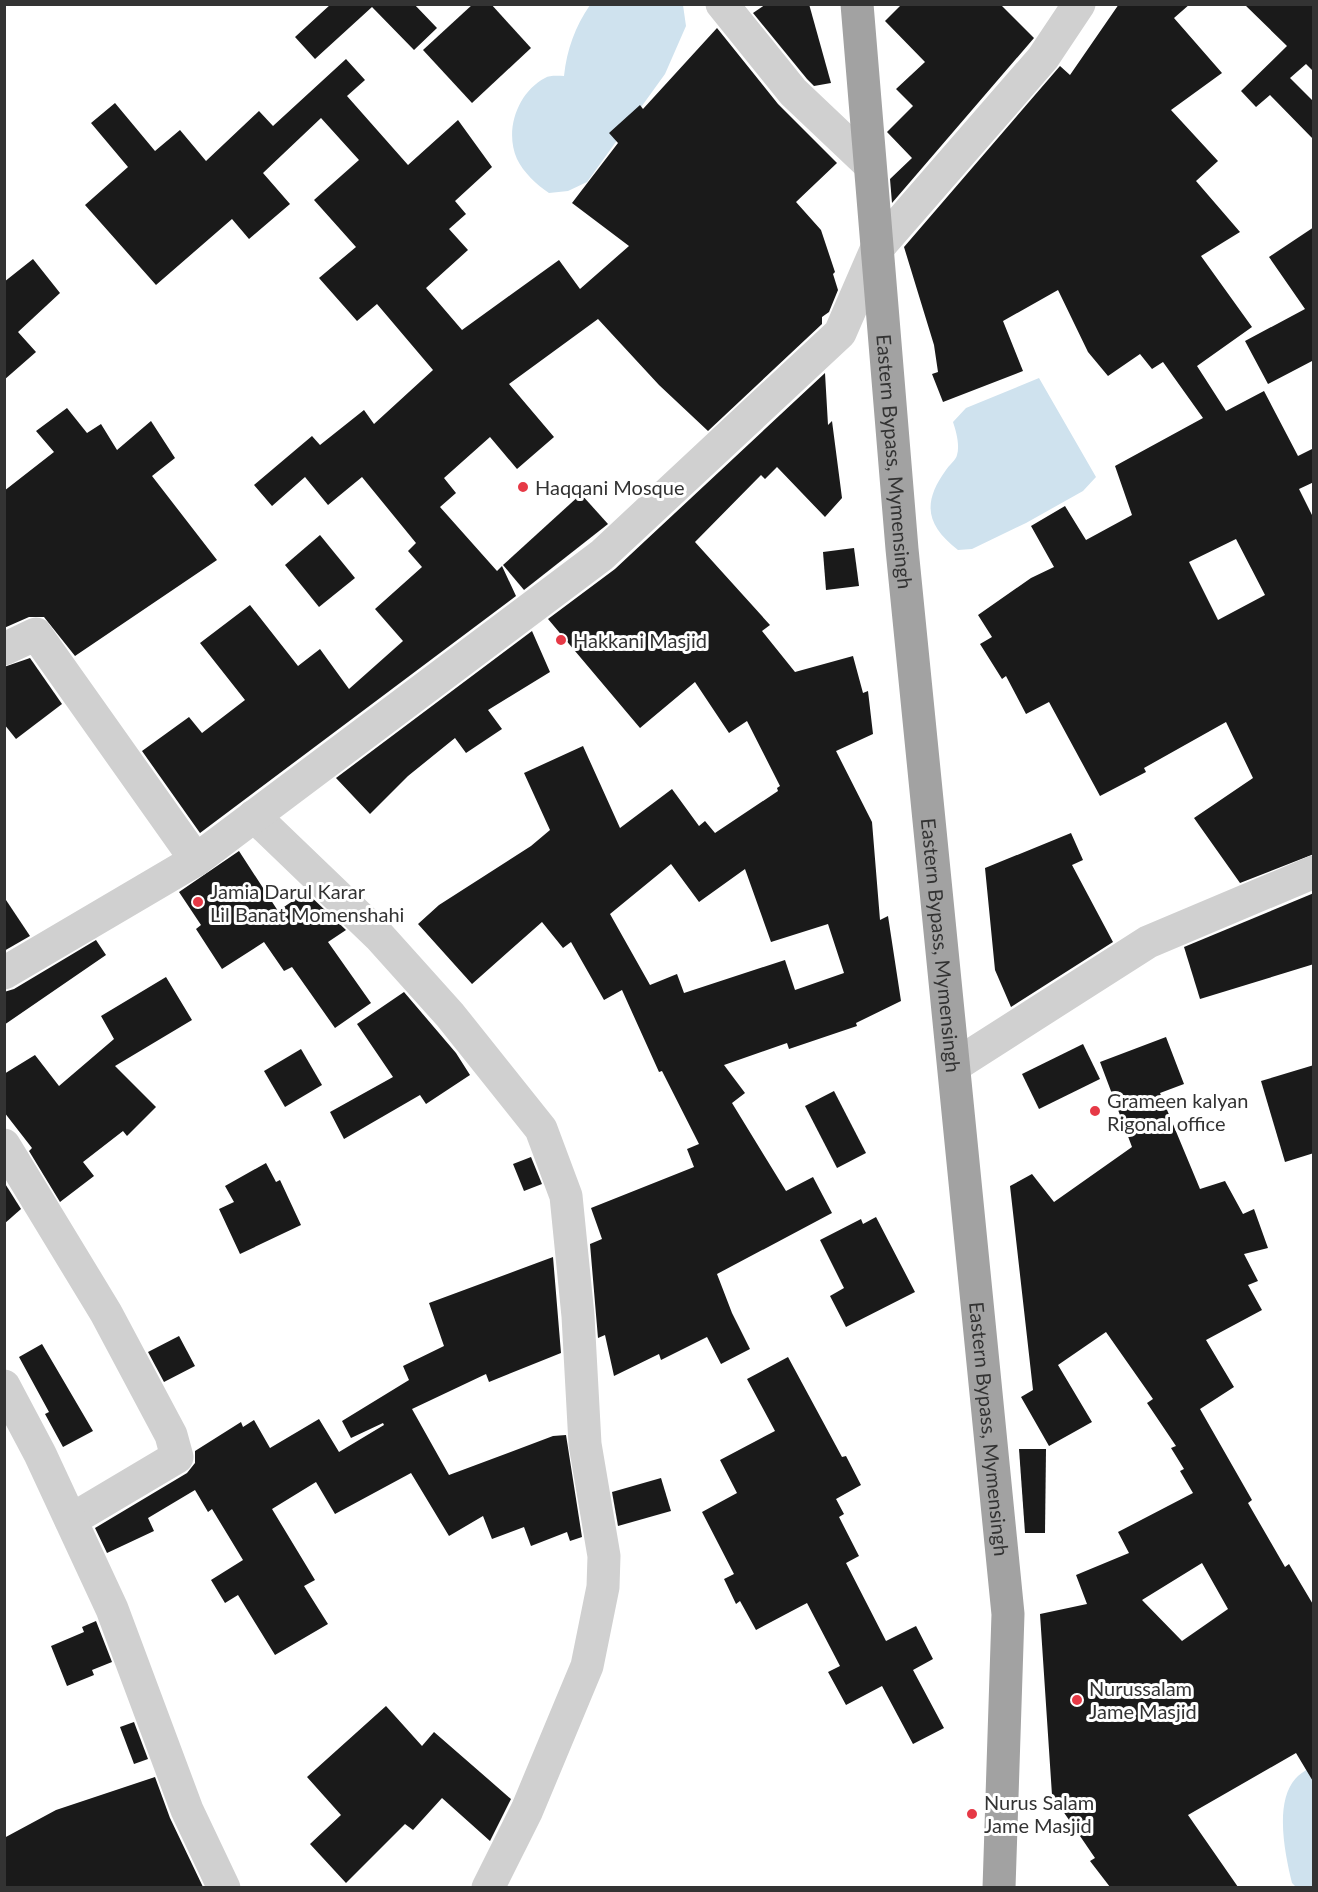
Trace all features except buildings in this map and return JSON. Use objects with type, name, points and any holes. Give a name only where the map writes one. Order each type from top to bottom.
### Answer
[{"type":"highway","name":"Eastern Bypass, Mymensingh","points":[[857,4],[902,549],[1008,1614],[999,1887]]},
{"type":"street","points":[[722,4],[793,92],[869,164]]},
{"type":"street","points":[[4,973],[196,860],[602,555],[840,333],[876,250],[1043,58],[1079,4]]},
{"type":"street","points":[[4,649],[36,634],[196,860]]},
{"type":"street","points":[[254,816],[379,936],[450,1015],[541,1129],[566,1196],[578,1316],[585,1444],[604,1556],[603,1587],[587,1666],[527,1810],[488,1887]]},
{"type":"street","points":[[954,1065],[1148,942],[1314,872]]},
{"type":"street","points":[[4,1145],[106,1313],[171,1435],[177,1457],[71,1520]]},
{"type":"street","points":[[4,1386],[71,1520],[112,1609],[187,1810],[224,1887]]},
{"type":"water","points":[[590,5],[683,5],[686,26],[665,74],[587,182],[568,191],[549,193],[531,178],[517,159],[513,148],[513,124],[527,92],[547,77],[564,76],[572,39]]},
{"type":"water","points":[[1039,378],[1096,477],[1083,491],[1026,523],[972,549],[958,550],[939,532],[931,513],[933,493],[958,451],[953,422],[966,408]]},
{"type":"water","points":[[1313,1765],[1313,1887],[1296,1887],[1292,1883],[1286,1857],[1283,1812],[1290,1786],[1298,1776]]},
{"type":"place","name":"Haqqani Mosque","points":[[523,487]]},
{"type":"place","name":"Hakkani Masjid","points":[[561,640]]},
{"type":"place","name":"Jamia Darul Karar Lil Banat Momenshahi","points":[[198,902]]},
{"type":"place","name":"Grameen kalyan Rigonal office","points":[[1095,1111]]},
{"type":"place","name":"Nurussalam Jame Masjid","points":[[1077,1700]]},
{"type":"place","name":"Nurus Salam Jame Masjid","points":[[972,1814]]}]
